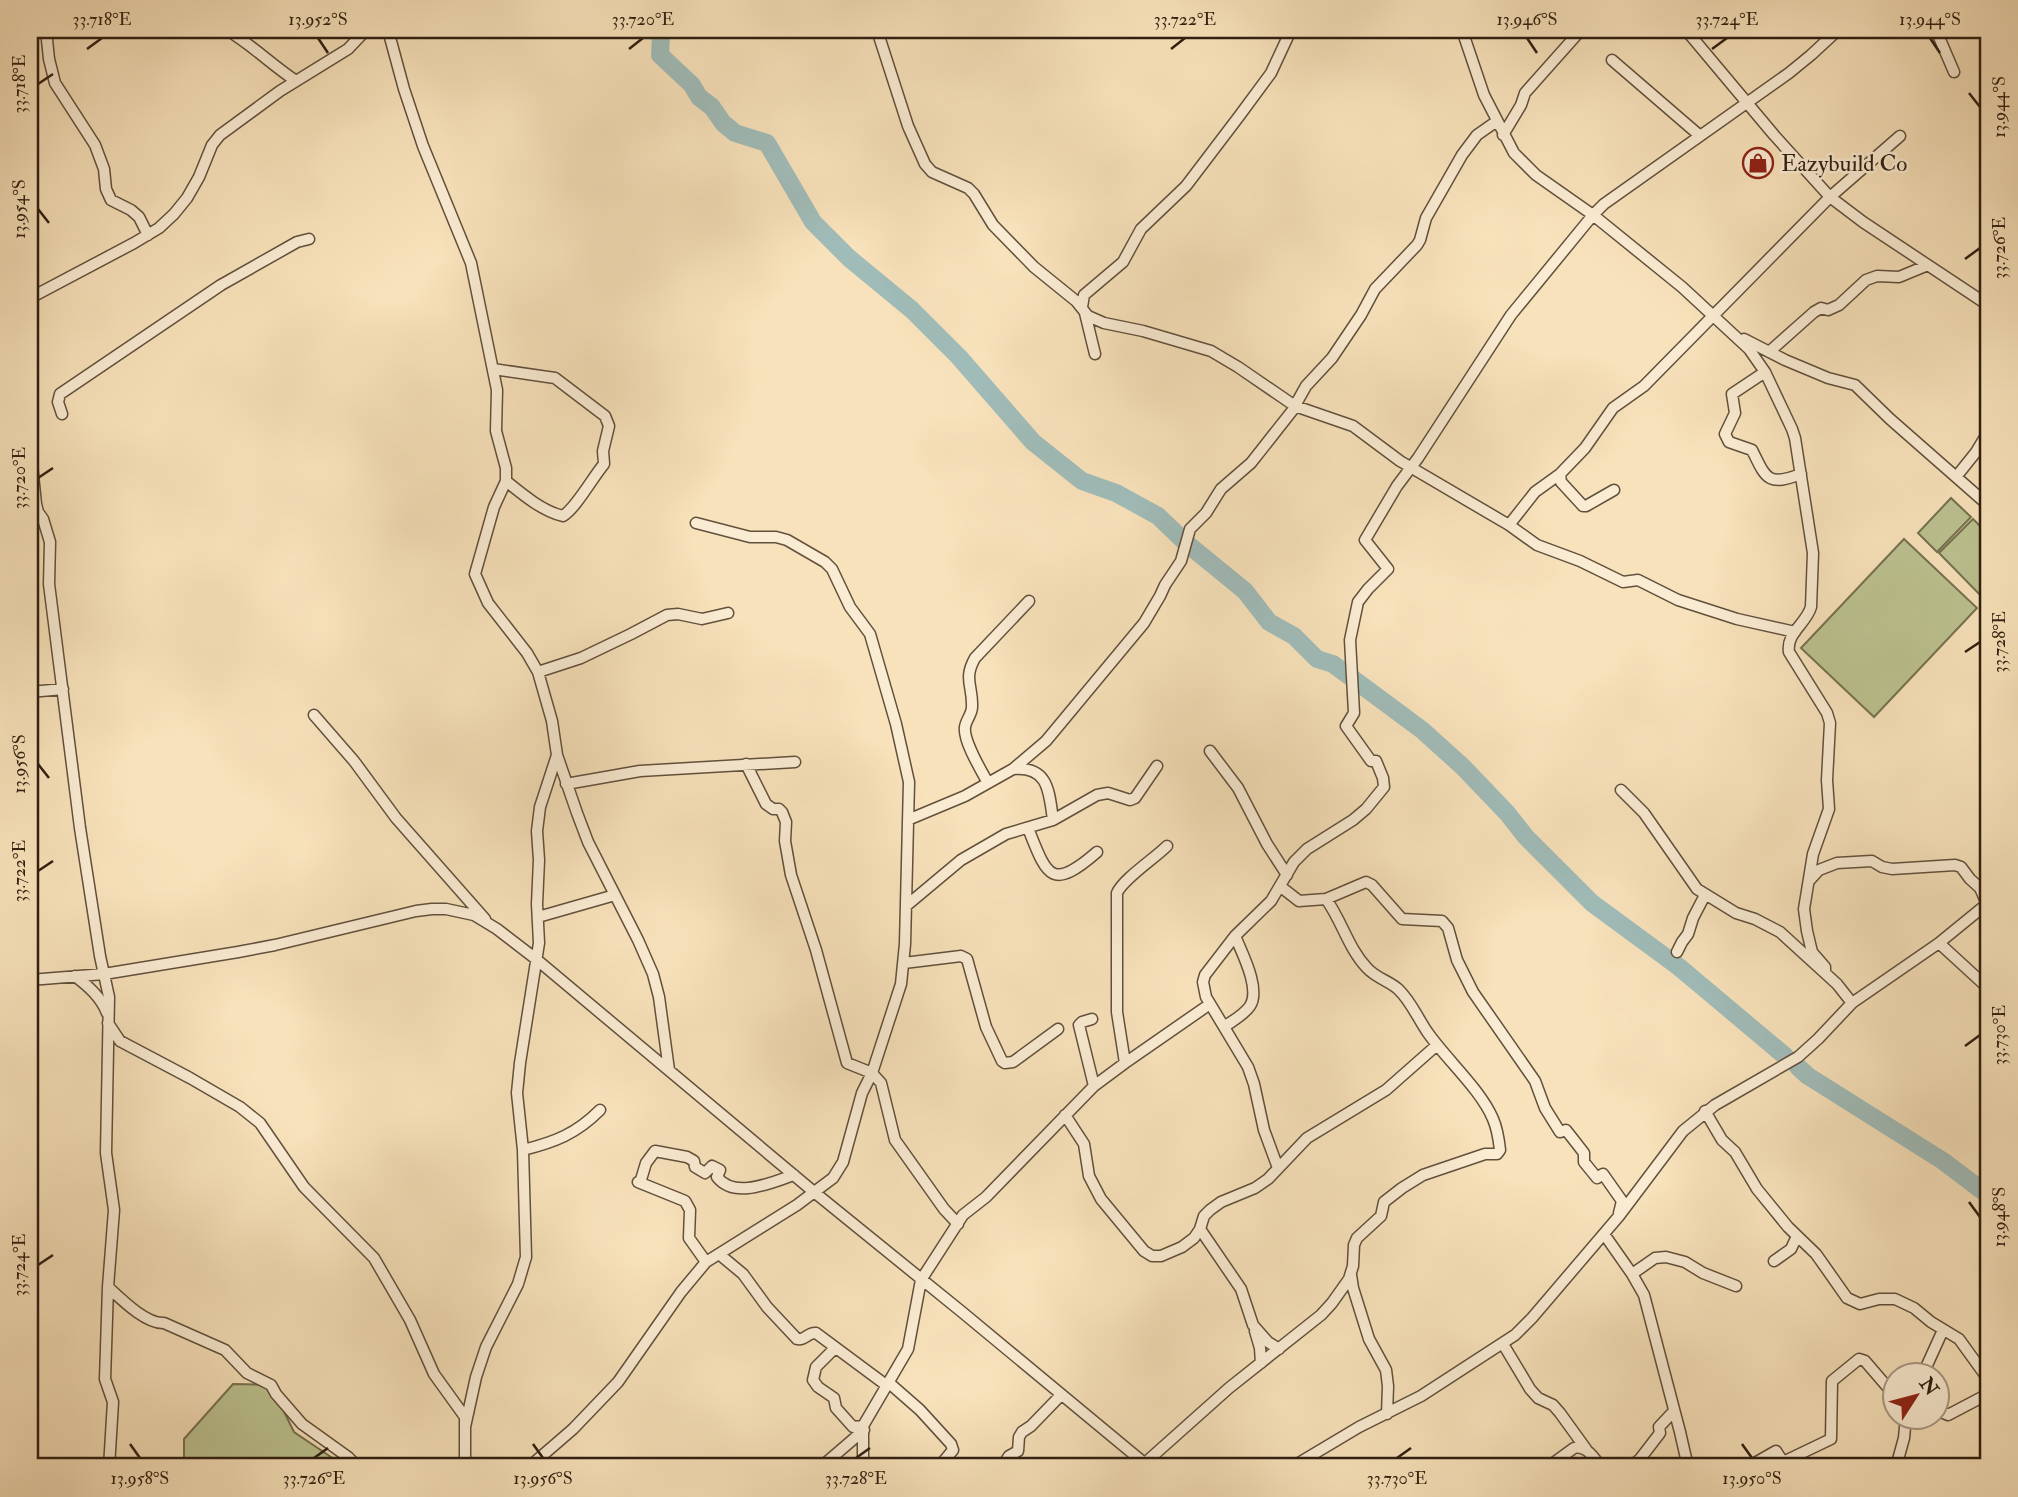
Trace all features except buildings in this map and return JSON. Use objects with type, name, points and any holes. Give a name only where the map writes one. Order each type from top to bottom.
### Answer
[{"type":"street","points":[[46,30],[55,83],[95,145],[111,200],[139,217],[148,234]]},
{"type":"street","points":[[227,30],[253,46],[296,81]]},
{"type":"street","points":[[30,298],[148,234],[168,220],[187,198],[212,145],[220,135],[296,81],[348,49],[366,30]]},
{"type":"street","points":[[388,30],[423,146],[471,262],[497,390],[496,431],[506,468],[506,481],[494,507],[475,574],[488,603],[527,653],[538,673],[566,784],[589,842],[653,974],[659,997],[669,1070]]},
{"type":"street","points":[[877,30],[908,126],[925,164],[932,172],[968,188],[993,225],[1034,267],[1083,308],[1088,316],[1211,351],[1295,406],[1353,426],[1410,467],[1509,525],[1532,542],[1623,582],[1638,580],[1678,600],[1737,619],[1794,632]]},
{"type":"street","points":[[1095,354],[1083,308],[1084,295],[1123,262],[1141,229],[1186,186],[1271,73],[1291,30]]},
{"type":"street","points":[[1462,30],[1484,94],[1503,135],[1523,164],[1593,215],[1682,287],[1749,349],[1765,372],[1792,429],[1812,543],[1812,566],[1811,607],[1809,614],[1788,642],[1789,652],[1827,713],[1830,723],[1827,780],[1829,809],[1816,845],[1804,909],[1812,952],[1825,967],[1825,972]]},
{"type":"street","points":[[1503,135],[1525,93],[1581,30]]},
{"type":"street","points":[[1686,30],[1830,197],[1988,305]]},
{"type":"street","points":[[1278,1168],[1264,1130],[1248,1067],[1210,1004],[1204,989],[1205,975],[1235,936],[1264,909],[1281,887],[1294,862],[1307,849],[1360,815],[1384,787],[1376,761],[1371,761],[1346,726],[1354,713],[1350,640],[1358,602],[1388,569],[1365,540],[1385,504],[1511,316],[1593,215],[1604,204],[1699,135],[1789,73],[1838,30]]},
{"type":"street","points":[[1936,30],[1954,72]]},
{"type":"street","points":[[1612,60],[1699,135]]},
{"type":"street","points":[[910,818],[965,796],[1013,769],[1046,741],[1144,623],[1181,561],[1190,529],[1206,513],[1221,489],[1251,463],[1295,406],[1306,386],[1332,358],[1375,289],[1420,240],[1426,218],[1470,144],[1477,135],[1497,121]]},
{"type":"street","points":[[1509,525],[1535,492],[1560,474],[1585,448],[1613,408],[1644,386],[1830,197],[1900,136]]},
{"type":"street","points":[[62,414],[58,402],[60,394],[103,363],[221,285],[297,242],[309,239]]},
{"type":"street","points":[[1769,352],[1814,312],[1839,305],[1866,280],[1877,276],[1899,277],[1928,265]]},
{"type":"street","points":[[1732,333],[1828,377],[1855,385],[1988,505]]},
{"type":"street","points":[[493,369],[555,378],[605,416],[610,426],[603,451],[604,464],[570,511],[563,516],[532,500],[506,481]]},
{"type":"street","points":[[1765,372],[1732,394],[1735,414],[1725,435],[1730,442],[1752,450],[1762,471],[1771,479],[1783,480],[1801,474]]},
{"type":"street","points":[[1956,477],[1976,453],[1988,432]]},
{"type":"street","points":[[30,446],[36,504],[50,542],[49,584],[80,828],[108,997],[106,1153],[114,1210],[105,1379],[113,1402],[109,1467]]},
{"type":"street","points":[[1560,474],[1561,482],[1583,506],[1614,490]]},
{"type":"street","points":[[529,1467],[573,1429],[618,1382],[681,1292],[706,1262],[782,1215],[833,1178],[843,1162],[862,1093],[872,1073],[901,984],[910,818],[908,775],[870,634],[850,607],[829,565],[787,540],[776,537],[750,537],[696,523]]},
{"type":"street","points":[[988,783],[965,736],[965,725],[972,708],[968,677],[970,666],[1029,601]]},
{"type":"street","points":[[538,673],[581,658],[667,615],[678,614],[702,619],[728,613]]},
{"type":"street","points":[[30,692],[63,689]]},
{"type":"street","points":[[314,715],[354,761],[396,818],[487,922]]},
{"type":"street","points":[[1210,751],[1238,788],[1262,836],[1287,874]]},
{"type":"street","points":[[465,1427],[486,1347],[518,1284],[526,1257],[523,1150],[517,1093],[540,943],[537,831],[540,807],[558,755]]},
{"type":"street","points":[[566,784],[640,771],[795,762]]},
{"type":"street","points":[[746,764],[766,804],[773,809],[779,809],[784,816],[791,875],[816,950],[847,1063],[872,1073],[881,1083],[895,1140],[944,1209],[958,1224]]},
{"type":"street","points":[[906,906],[950,869],[1006,834],[1053,820],[1097,795],[1108,793],[1130,800],[1135,798],[1157,766]]},
{"type":"street","points":[[1013,769],[1032,771],[1046,783],[1053,820]]},
{"type":"street","points":[[1621,790],[1643,813],[1697,889],[1736,913],[1780,932],[1825,972],[1852,1003]]},
{"type":"street","points":[[1028,828],[1040,857],[1051,873],[1069,874],[1097,852]]},
{"type":"street","points":[[1125,1062],[1117,1012],[1117,893],[1120,886],[1167,846]]},
{"type":"street","points":[[1292,1467],[1421,1396],[1503,1344],[1532,1318],[1604,1234],[1683,1131],[1706,1111],[1798,1057],[1852,1003],[1939,943],[1987,903],[1980,888],[1969,879],[1961,867],[1955,865],[1892,869],[1872,861],[1837,863],[1819,870],[1807,883]]},
{"type":"street","points":[[1281,887],[1299,901],[1326,899],[1366,882],[1372,885],[1402,919],[1442,921],[1448,928],[1457,960],[1473,992],[1535,1081],[1545,1108],[1560,1132],[1566,1130],[1584,1153],[1584,1162],[1597,1178],[1603,1174],[1622,1201],[1619,1216]]},
{"type":"street","points":[[538,917],[615,895]]},
{"type":"street","points":[[1677,952],[1689,934],[1693,918],[1705,895]]},
{"type":"street","points":[[30,980],[104,974],[275,945],[416,911],[446,909],[474,915],[536,959],[814,1192],[1147,1465],[1229,1388],[1321,1315],[1349,1279],[1357,1238],[1381,1216],[1384,1202],[1423,1175],[1485,1154],[1497,1154],[1500,1150],[1489,1110],[1437,1045],[1398,989],[1367,969],[1326,899]]},
{"type":"street","points":[[1224,1027],[1249,1008],[1252,1001],[1251,980],[1235,936]]},
{"type":"street","points":[[1939,943],[1988,988]]},
{"type":"street","points":[[904,963],[961,956],[967,958],[986,1027],[1005,1063],[1013,1062],[1058,1029]]},
{"type":"street","points":[[75,976],[104,1003],[108,1019],[120,1041],[240,1107],[260,1123],[304,1187],[374,1258],[413,1326],[433,1374],[465,1417],[465,1467]]},
{"type":"street","points":[[821,1467],[864,1428],[887,1384],[900,1366],[908,1349],[921,1280],[963,1215],[986,1197],[1094,1086],[1210,1004]]},
{"type":"street","points":[[1092,1019],[1079,1025],[1094,1086]]},
{"type":"street","points":[[1065,1115],[1084,1144],[1089,1176],[1101,1199],[1144,1251],[1152,1256],[1161,1256],[1171,1253],[1194,1238],[1210,1209],[1268,1179],[1307,1138],[1386,1090],[1437,1045]]},
{"type":"street","points":[[523,1150],[564,1138],[585,1125],[600,1110]]},
{"type":"street","points":[[1706,1111],[1722,1140],[1735,1152],[1756,1189],[1816,1254],[1847,1298],[1860,1304],[1895,1298],[1914,1308],[1959,1339],[1988,1380]]},
{"type":"street","points":[[706,1262],[689,1238],[690,1210],[685,1202],[639,1182],[646,1163],[655,1150],[687,1157],[694,1161],[695,1167],[705,1172],[712,1166],[720,1170],[717,1177],[720,1181],[742,1188],[780,1181],[794,1175]]},
{"type":"street","points":[[1200,1229],[1241,1289],[1260,1348],[1261,1363]]},
{"type":"street","points":[[1604,1234],[1644,1295],[1688,1467]]},
{"type":"street","points":[[1774,1261],[1790,1249],[1797,1236]]},
{"type":"street","points":[[719,1254],[743,1274],[766,1307],[797,1339],[816,1333],[920,1410],[953,1447],[939,1467]]},
{"type":"street","points":[[1632,1274],[1655,1258],[1666,1257],[1685,1262],[1703,1273],[1736,1286]]},
{"type":"street","points":[[1351,1272],[1353,1288],[1369,1339],[1388,1378],[1387,1414]]},
{"type":"street","points":[[108,1287],[155,1324],[164,1323],[225,1350],[247,1373],[271,1385],[302,1424],[358,1467]]},
{"type":"street","points":[[1253,1325],[1268,1342],[1279,1349]]},
{"type":"street","points":[[1929,1360],[1943,1330]]},
{"type":"street","points":[[1503,1344],[1530,1389],[1538,1398],[1553,1405],[1601,1467]]},
{"type":"street","points":[[835,1348],[817,1367],[813,1380],[834,1398],[836,1408],[853,1427],[864,1428]]},
{"type":"street","points":[[1748,1467],[1776,1451],[1783,1462],[1831,1439],[1832,1381],[1859,1359],[1865,1361],[1882,1382]]},
{"type":"street","points":[[1952,1413],[1988,1394]]},
{"type":"street","points":[[1002,1467],[1009,1456],[1018,1451],[1022,1432],[1061,1395]]},
{"type":"street","points":[[1630,1467],[1640,1459],[1660,1433],[1659,1427],[1674,1411]]},
{"type":"street","points":[[864,1428],[865,1467]]},
{"type":"street","points":[[1896,1467],[1905,1430]]},
{"type":"street","points":[[1548,1467],[1578,1446],[1586,1449]]},
{"type":"street","points":[[1986,1467],[1988,1461]]},
{"type":"street","points":[[731,1467],[740,1464],[752,1467]]},
{"type":"green space","points":[[1951,498],[1971,517],[1937,552],[1918,533]]},
{"type":"green space","points":[[1973,519],[1988,534],[1988,603],[1939,553]]},
{"type":"green space","points":[[1904,539],[1977,608],[1874,717],[1801,648]]},
{"type":"green space","points":[[233,1384],[271,1385],[294,1432],[334,1459],[335,1467],[184,1467],[184,1439]]},
{"type":"waterway","points":[[654,30],[661,36],[660,55],[692,85],[699,97],[712,107],[723,123],[735,133],[767,143],[813,222],[849,258],[912,310],[959,357],[1033,442],[1082,481],[1116,493],[1158,516],[1245,591],[1269,622],[1294,636],[1317,659],[1333,664],[1422,730],[1463,767],[1526,837],[1592,903],[1679,967],[1785,1056]]},
{"type":"waterway","points":[[1798,1067],[1808,1076],[1943,1161],[1988,1195]]},
{"type":"place","name":"Eazybuild Co","points":[[1758,163]]}]
